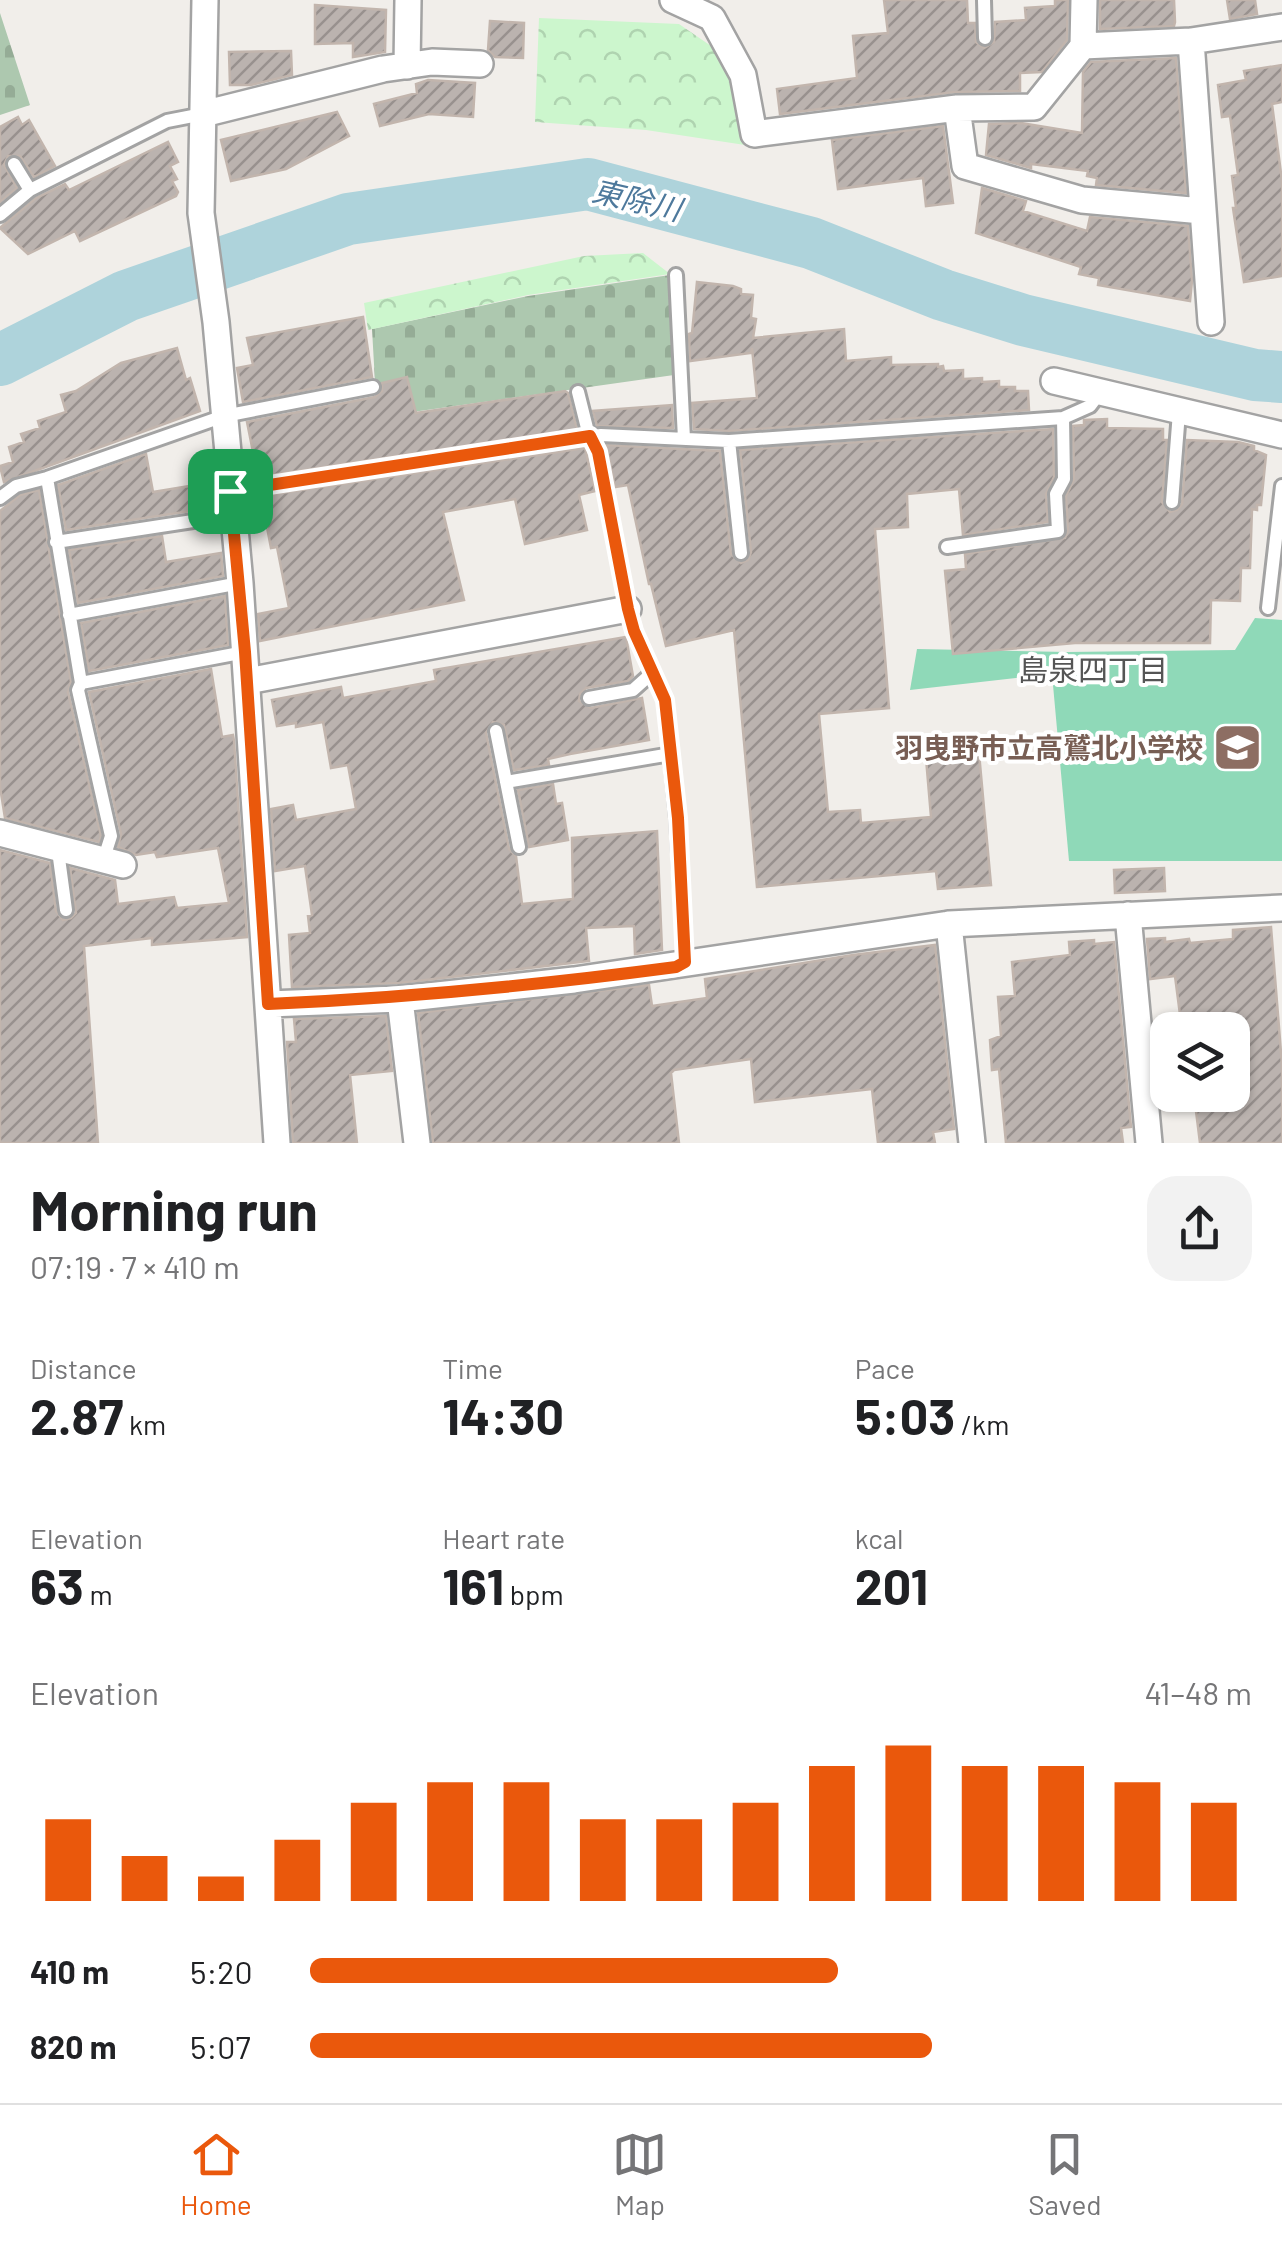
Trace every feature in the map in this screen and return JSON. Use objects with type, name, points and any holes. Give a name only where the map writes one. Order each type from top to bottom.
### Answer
[{"type":"street","points":[[205,0],[202,214],[240,583],[277,1143]]},
{"type":"street","points":[[407,66],[408,0]]},
{"type":"street","points":[[672,0],[712,18],[743,75],[754,134],[957,108],[1034,106],[1083,46],[1084,0]]},
{"type":"street","points":[[1083,46],[1191,41],[1282,27]]},
{"type":"street","points":[[1191,41],[1211,322]]},
{"type":"street","points":[[203,114],[407,66],[432,62],[480,64]]},
{"type":"street","points":[[957,108],[965,166],[1082,200],[1202,212]]},
{"type":"street","points":[[1054,381],[1282,436]]},
{"type":"street","points":[[247,681],[628,609]]},
{"type":"street","points":[[0,833],[114,861]]},
{"type":"street","points":[[268,1004],[400,998],[574,980],[949,924],[1282,908]]},
{"type":"street","points":[[1128,915],[1149,1143]]},
{"type":"street","points":[[949,924],[972,1143]]},
{"type":"street","points":[[400,998],[417,1143]]},
{"type":"lane","points":[[984,0],[985,38]]},
{"type":"lane","points":[[0,214],[30,190],[167,121],[203,114]]},
{"type":"lane","points":[[14,164],[30,190]]},
{"type":"lane","points":[[676,275],[684,439]]},
{"type":"lane","points":[[0,498],[16,486],[224,416],[373,387]]},
{"type":"lane","points":[[578,392],[598,452],[628,609],[665,700],[685,962]]},
{"type":"lane","points":[[56,542],[231,503],[590,436],[729,441],[1063,418],[1090,406],[1099,394]]},
{"type":"lane","points":[[1172,502],[1178,412]]},
{"type":"lane","points":[[947,546],[1058,531],[1056,494],[1064,479],[1063,418]]},
{"type":"lane","points":[[729,441],[741,552]]},
{"type":"lane","points":[[47,478],[82,684],[78,690],[114,861]]},
{"type":"lane","points":[[1268,608],[1282,486]]},
{"type":"lane","points":[[69,615],[240,583]]},
{"type":"lane","points":[[82,684],[245,652]]},
{"type":"lane","points":[[589,698],[632,690],[652,673]]},
{"type":"lane","points":[[496,732],[519,847]]},
{"type":"lane","points":[[506,782],[671,754]]},
{"type":"lane","points":[[61,847],[66,910]]},
{"type":"green space","points":[[0,13],[30,105],[0,115]]},
{"type":"green space","points":[[539,18],[679,24],[714,48],[734,83],[745,145],[646,130],[535,122]]},
{"type":"green space","points":[[643,253],[670,274],[528,295],[368,330],[364,303],[584,256]]},
{"type":"green space","points":[[670,275],[674,375],[377,417],[372,329],[528,296]]},
{"type":"green space","points":[[1255,618],[1282,620],[1282,861],[1069,861],[1052,674],[910,690],[917,649],[1235,650]]},
{"type":"building","points":[[884,0],[967,0],[968,23],[975,23],[976,42],[984,48],[994,42],[995,22],[1026,20],[1025,8],[1055,6],[1055,0],[1068,0],[1067,40],[1042,72],[1020,73],[1020,91],[955,92],[780,114],[777,89],[857,78],[853,36],[888,33]]},
{"type":"building","points":[[1100,0],[1174,0],[1174,26],[1100,29]]},
{"type":"building","points":[[1227,0],[1255,0],[1257,14],[1230,19]]},
{"type":"building","points":[[315,5],[386,10],[385,52],[353,57],[353,43],[315,44]]},
{"type":"building","points":[[490,21],[524,23],[523,58],[495,57],[488,50]]},
{"type":"building","points":[[291,51],[292,75],[251,85],[230,85],[229,52]]},
{"type":"building","points":[[1176,58],[1186,193],[1096,185],[1097,178],[1087,176],[1088,171],[1031,164],[1031,168],[986,155],[989,124],[1021,123],[1082,133],[1083,72],[1091,62]]},
{"type":"building","points":[[1282,65],[1282,102],[1272,104],[1282,181],[1282,276],[1244,282],[1233,208],[1232,176],[1238,175],[1230,116],[1222,117],[1218,85],[1246,80],[1244,71]]},
{"type":"building","points":[[428,80],[475,83],[473,117],[429,114],[380,126],[374,104],[417,93],[416,84]]},
{"type":"building","points":[[337,112],[349,136],[286,169],[231,181],[221,140]]},
{"type":"building","points":[[18,117],[22,125],[29,120],[55,166],[34,177],[20,156],[8,156],[4,165],[17,188],[0,202],[0,127]]},
{"type":"building","points":[[943,126],[953,203],[926,206],[923,178],[838,189],[832,140]]},
{"type":"building","points":[[168,142],[178,162],[170,166],[177,179],[172,181],[176,196],[80,241],[75,231],[28,254],[0,228],[36,198],[65,184],[69,190]]},
{"type":"building","points":[[982,188],[1026,201],[1023,211],[1087,231],[1090,217],[1188,226],[1190,301],[1098,285],[1099,278],[1079,274],[1081,267],[976,233]]},
{"type":"building","points":[[697,282],[733,286],[741,289],[741,294],[753,295],[753,338],[844,329],[846,361],[891,357],[891,365],[938,364],[944,371],[963,370],[963,379],[999,381],[999,387],[1028,391],[1029,410],[729,431],[694,429],[692,403],[757,398],[752,348],[751,353],[690,361],[689,334]]},
{"type":"building","points":[[363,317],[372,377],[243,402],[237,368],[253,365],[247,338]]},
{"type":"building","points":[[177,348],[200,411],[4,482],[0,466],[13,462],[9,447],[24,442],[21,434],[40,428],[38,421],[66,412],[61,395],[76,391],[121,363]]},
{"type":"building","points":[[407,377],[416,413],[565,391],[577,429],[258,477],[247,422],[375,397],[382,391],[382,383]]},
{"type":"building","points":[[672,405],[673,428],[597,426],[593,411]]},
{"type":"building","points":[[1107,419],[1107,428],[1163,429],[1163,440],[1167,440],[1162,502],[1170,512],[1182,504],[1187,440],[1238,442],[1254,446],[1254,450],[1266,455],[1261,505],[1252,509],[1250,568],[1241,568],[1240,601],[1211,600],[1210,643],[1075,643],[953,654],[945,571],[966,569],[965,554],[1065,538],[1066,496],[1074,479],[1073,426],[1084,425],[1084,420]]},
{"type":"building","points":[[1053,429],[1054,477],[1046,494],[1048,522],[963,535],[959,489],[907,494],[908,527],[875,529],[889,708],[819,714],[828,812],[860,810],[861,823],[931,817],[926,758],[979,753],[991,885],[938,889],[936,871],[757,887],[734,630],[666,646],[628,485],[615,487],[606,445],[720,451],[731,554],[741,563],[748,560],[751,552],[740,450]]},
{"type":"building","points":[[585,448],[595,491],[579,495],[587,530],[525,544],[515,499],[443,512],[464,600],[260,641],[258,614],[289,608],[277,547],[271,548],[261,496]]},
{"type":"building","points":[[146,454],[153,492],[214,482],[217,507],[66,530],[58,485]]},
{"type":"building","points":[[39,490],[71,682],[68,692],[101,836],[99,842],[5,818],[0,787],[0,511],[20,495]]},
{"type":"building","points":[[162,536],[166,562],[221,553],[223,576],[78,603],[69,550]]},
{"type":"building","points":[[225,596],[228,645],[89,671],[81,623]]},
{"type":"building","points":[[626,637],[633,676],[628,681],[586,688],[579,701],[591,708],[642,698],[649,740],[570,754],[548,759],[549,765],[514,770],[504,725],[493,722],[486,733],[509,849],[516,856],[522,904],[573,899],[572,838],[657,831],[662,950],[635,954],[634,926],[586,928],[589,961],[399,983],[292,987],[289,935],[310,933],[308,916],[312,915],[305,866],[275,871],[271,809],[293,805],[296,820],[356,809],[348,765],[331,768],[323,722],[277,726],[272,700],[341,687],[343,698],[436,681],[434,670]]},
{"type":"building","points":[[211,669],[222,737],[233,735],[234,741],[247,937],[152,945],[152,938],[84,946],[98,1143],[0,1143],[0,850],[50,863],[56,911],[63,920],[76,913],[70,868],[115,880],[118,904],[174,897],[177,908],[229,903],[218,848],[157,857],[155,852],[136,855],[118,847],[121,834],[89,692]]},
{"type":"building","points":[[553,784],[556,804],[562,803],[568,840],[529,847],[518,790]]},
{"type":"building","points":[[1164,868],[1165,891],[1115,893],[1114,870]]},
{"type":"building","points":[[1271,927],[1282,1065],[1282,1143],[1200,1143],[1196,1112],[1250,1112],[1250,1012],[1180,1012],[1175,976],[1150,979],[1147,939],[1189,939],[1190,943],[1233,939],[1233,930]]},
{"type":"building","points":[[1094,940],[1094,944],[1114,942],[1131,1127],[1121,1128],[1123,1143],[1006,1143],[999,1069],[992,1070],[990,1040],[1001,1036],[998,997],[1015,996],[1012,962],[1070,955],[1069,942]]},
{"type":"building","points":[[935,945],[954,1129],[933,1132],[935,1143],[878,1143],[872,1089],[755,1102],[751,1059],[671,1073],[679,1143],[433,1143],[418,1013],[649,985],[652,1006],[707,998],[705,979]]},
{"type":"building","points":[[386,1016],[392,1071],[350,1075],[357,1143],[293,1143],[287,1042],[296,1042],[294,1019]]},
{"type":"waterway","name":"東除川","points":[[0,360],[126,296],[348,219],[588,184],[811,243],[943,295],[1023,320],[1255,375],[1282,377]]},
{"type":"place","name":"羽曳野市立高鷲北小学校","points":[[1238,747]]},
{"type":"district","name":"島泉四丁目","points":[[1093,669]]},
{"type":"route","points":[[590,436],[598,452],[634,631],[665,700],[678,818],[685,962],[676,967],[574,980],[400,998],[268,1004],[240,583],[230,491],[590,436]]}]
